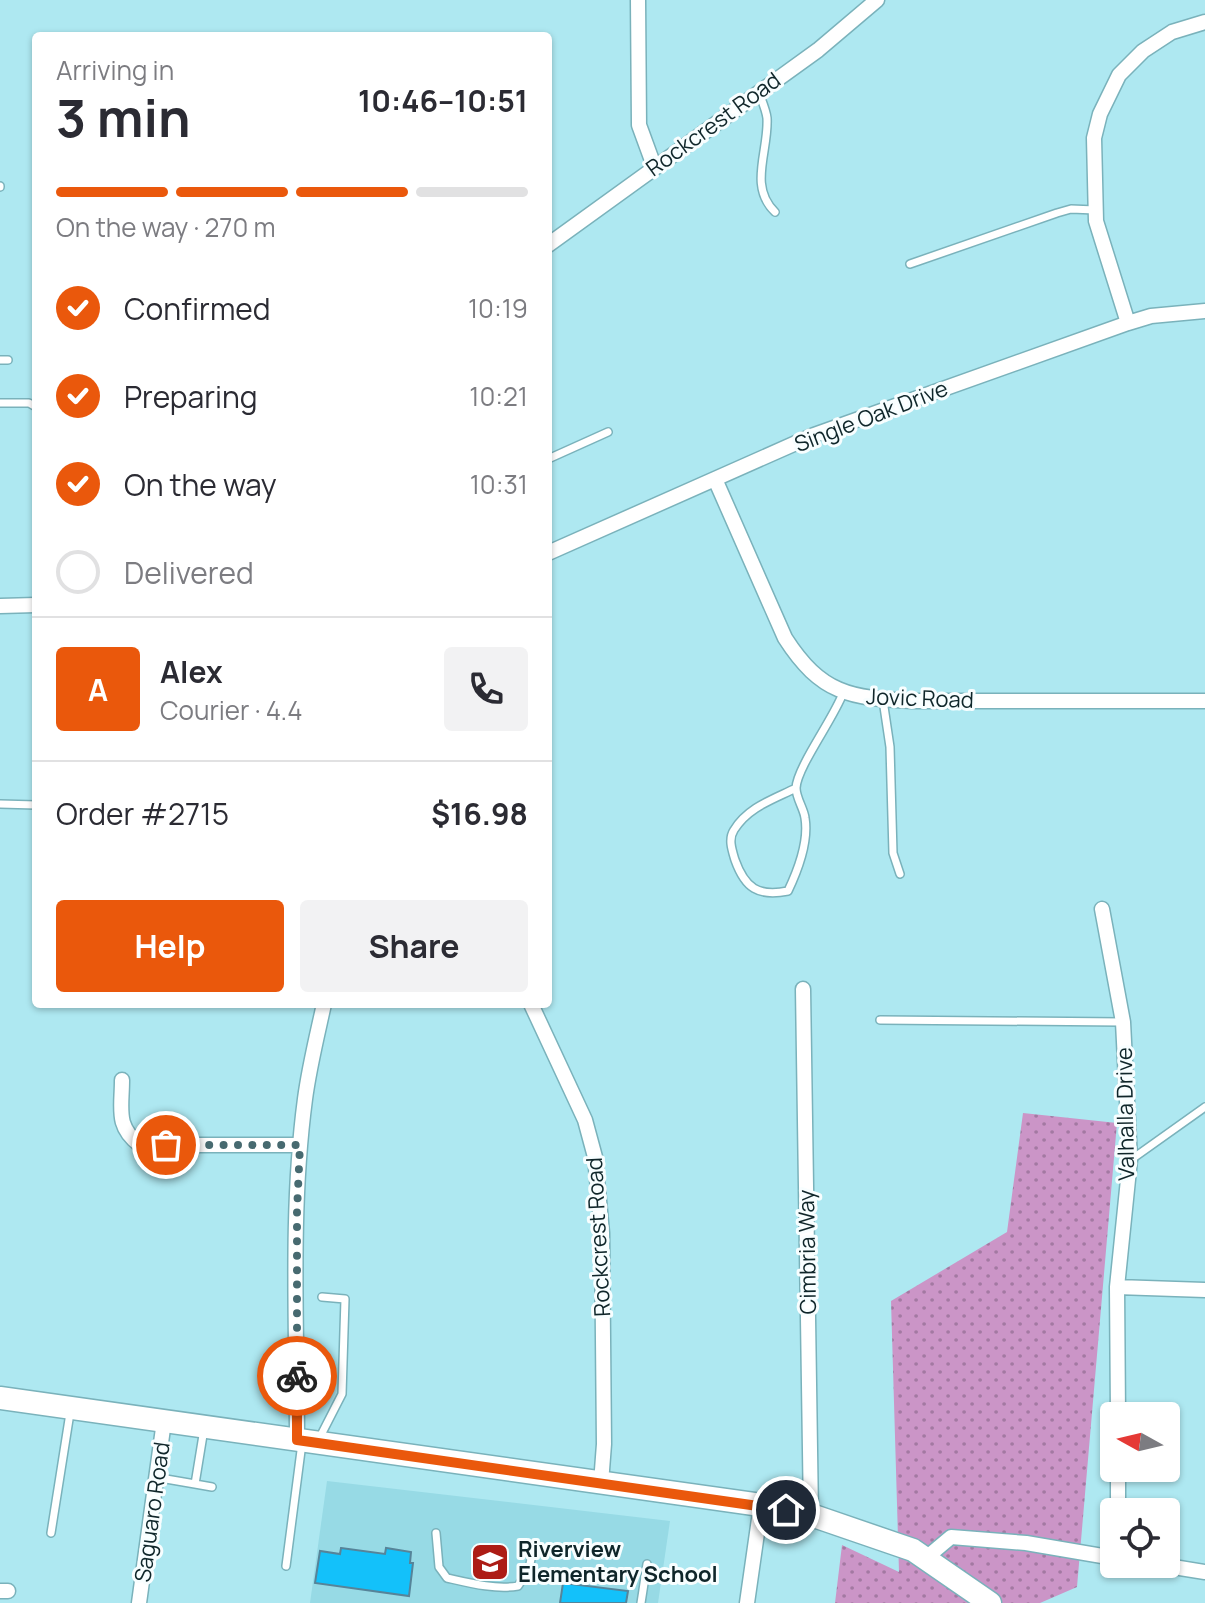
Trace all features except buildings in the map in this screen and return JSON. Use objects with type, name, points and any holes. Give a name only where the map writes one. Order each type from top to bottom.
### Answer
[{"type":"main road","points":[[0,1398],[761,1505],[811,1515],[913,1550],[990,1603]]},
{"type":"street","points":[[638,0],[639,125],[654,166]]},
{"type":"street","name":"Rockcrest Road","points":[[552,242],[818,50],[877,0]]},
{"type":"street","points":[[1128,323],[1096,221],[1094,138],[1100,114],[1119,75],[1143,51],[1162,38],[1205,22]]},
{"type":"street","name":"Single Oak Drive","points":[[552,551],[844,424],[1128,323],[1151,316],[1205,311]]},
{"type":"street","name":"Jovic Road","points":[[715,479],[785,638],[810,670],[843,693],[883,700],[1205,701]]},
{"type":"street","points":[[0,606],[32,605]]},
{"type":"street","name":"Valhalla Drive","points":[[1102,909],[1123,1022],[1130,1160],[1117,1287],[1118,1402]]},
{"type":"street","name":"Cimbria Way","points":[[803,989],[811,1515]]},
{"type":"street","points":[[305,1441],[297,1211],[305,1097],[323,1008]]},
{"type":"street","name":"Rockcrest Road","points":[[533,1008],[585,1120],[595,1157],[602,1233],[604,1444],[601,1483]]},
{"type":"street","points":[[122,1080],[122,1122],[126,1134],[140,1145],[300,1145]]},
{"type":"street","points":[[1117,1287],[1205,1290]]},
{"type":"street","name":"Saguaro Road","points":[[139,1603],[164,1421]]},
{"type":"street","points":[[747,1603],[761,1505]]},
{"type":"street","points":[[926,1558],[951,1537],[1026,1543],[1100,1556]]},
{"type":"street","points":[[1180,1568],[1205,1572]]},
{"type":"lane","points":[[758,91],[767,119],[760,179],[766,203],[775,212]]},
{"type":"lane","points":[[910,264],[1057,213],[1071,209],[1095,210]]},
{"type":"lane","points":[[0,403],[32,405]]},
{"type":"lane","points":[[552,457],[608,432]]},
{"type":"lane","points":[[796,788],[753,809],[731,834],[732,850],[742,877],[747,885],[761,892],[788,891],[804,848],[806,820],[796,788],[809,756],[833,718],[843,693]]},
{"type":"lane","points":[[883,700],[890,747],[893,853],[900,874]]},
{"type":"lane","points":[[0,804],[32,805]]},
{"type":"lane","points":[[880,1020],[1123,1022]]},
{"type":"lane","points":[[1130,1160],[1205,1107]]},
{"type":"lane","points":[[286,1566],[305,1441],[342,1394],[345,1299],[322,1297]]},
{"type":"lane","points":[[51,1533],[71,1408]]},
{"type":"lane","points":[[195,1484],[205,1427]]},
{"type":"lane","points":[[166,1479],[212,1487]]},
{"type":"lane","points":[[436,1533],[439,1567],[447,1578],[463,1582],[507,1588],[518,1586],[529,1569],[533,1549]]},
{"type":"lane","points":[[641,1603],[647,1564]]},
{"type":"shaded area","points":[[1023,1113],[1117,1123],[1077,1587],[1040,1603],[835,1603],[842,1545],[899,1572],[891,1301],[1007,1232]]},
{"type":"shaded area","name":"Riverview Elementary School","points":[[327,1481],[670,1521],[658,1603],[310,1603]]},
{"type":"way so far","points":[[166,1145],[300,1145],[297,1376]]},
{"type":"place","name":"Riverview Elementary School","points":[[490,1562]]},
{"type":"route","points":[[297,1376],[297,1440],[786,1510]]}]
